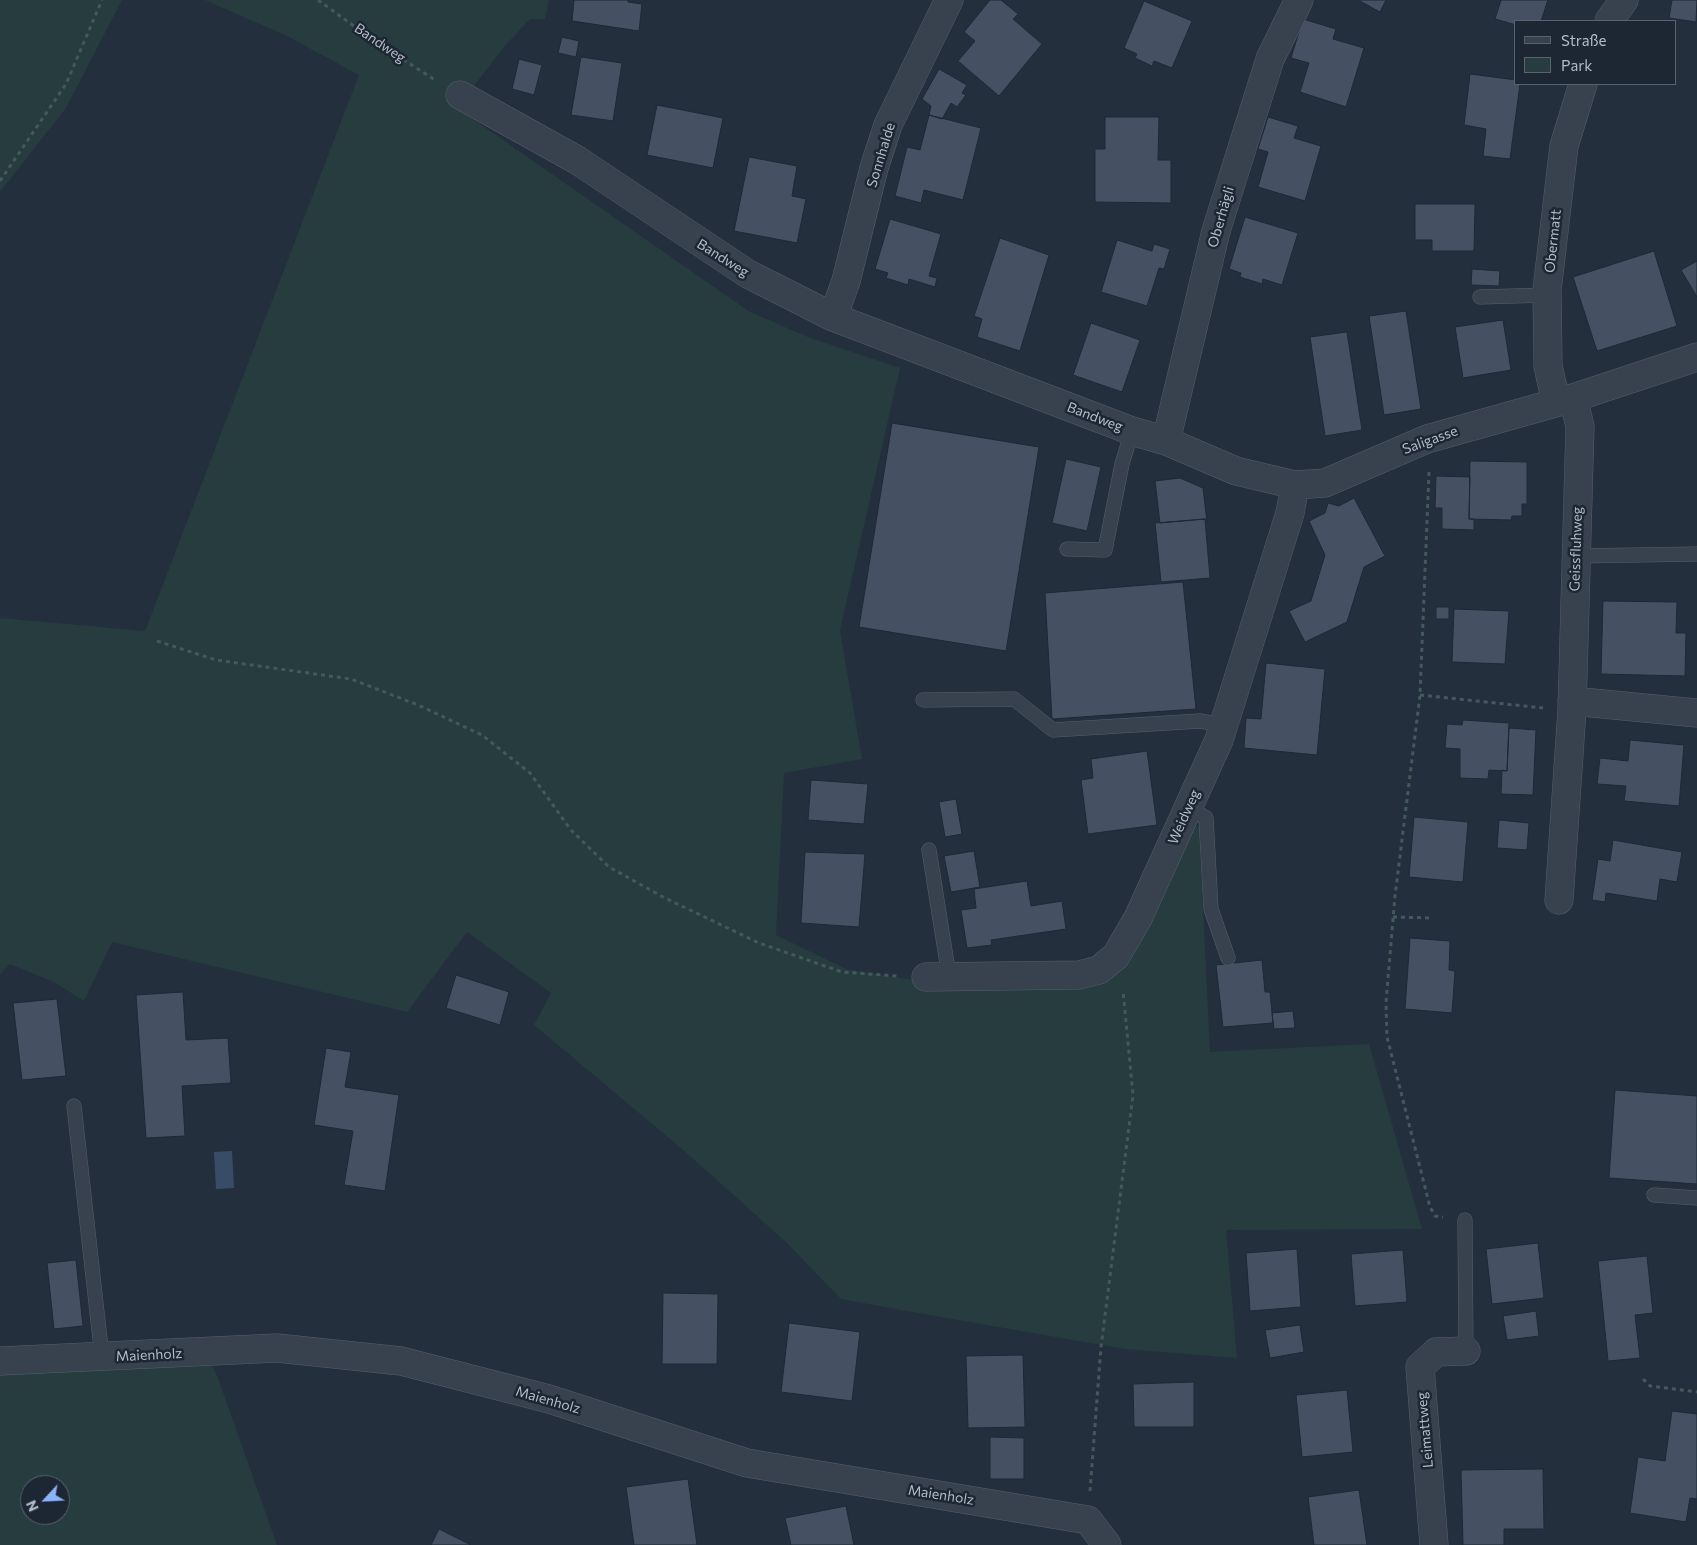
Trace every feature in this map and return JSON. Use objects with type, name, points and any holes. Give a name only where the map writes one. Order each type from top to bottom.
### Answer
[{"type":"street","name":"Sonnhalde","points":[[833,317],[846,281],[874,168],[888,125],[949,0]]},
{"type":"street","name":"Oberhägli","points":[[1166,441],[1216,232],[1270,59],[1299,0]]},
{"type":"street","points":[[1610,20],[1624,0]]},
{"type":"street","name":"Obermatt","points":[[1564,400],[1548,366],[1548,294],[1564,146],[1584,85]]},
{"type":"street","name":"Bandweg","points":[[460,95],[578,160],[748,274],[833,317],[1132,431],[1166,441]]},
{"type":"street","name":"Saligasse","points":[[1166,441],[1236,471],[1295,485],[1325,483],[1427,439],[1564,400],[1697,357]]},
{"type":"street","name":"Geissfluhweg","points":[[1560,900],[1572,706],[1580,426],[1564,400]]},
{"type":"street","name":"Weidweg","points":[[938,977],[1079,976],[1099,970],[1116,956],[1138,918],[1219,740],[1222,725],[1290,512],[1295,485]]},
{"type":"street","points":[[1572,706],[1697,713]]},
{"type":"street","name":"Maienholz","points":[[0,1361],[277,1348],[401,1361],[549,1398],[747,1463],[1088,1520]]},
{"type":"street","name":"Leimattweg","points":[[1434,1545],[1420,1367],[1436,1352],[1466,1350]]},
{"type":"street","points":[[1088,1520],[1107,1545]]},
{"type":"lane","points":[[1480,297],[1548,294]]},
{"type":"lane","points":[[1067,549],[1105,550],[1122,464],[1132,431]]},
{"type":"lane","points":[[1576,556],[1697,554]]},
{"type":"lane","points":[[923,700],[1014,699],[1053,730],[1200,721],[1222,725]]},
{"type":"lane","points":[[1188,806],[1206,818],[1212,909],[1228,958]]},
{"type":"lane","points":[[930,850],[938,977]]},
{"type":"lane","points":[[74,1106],[102,1357]]},
{"type":"lane","points":[[1654,1195],[1697,1198]]},
{"type":"lane","points":[[1465,1220],[1466,1350]]},
{"type":"path","points":[[0,180],[66,84],[102,0]]},
{"type":"path","name":"Bandweg","points":[[318,0],[376,42],[460,95]]},
{"type":"path","points":[[1427,439],[1430,451],[1420,695],[1393,917],[1386,1002],[1387,1037],[1430,1207],[1435,1216],[1465,1220]]},
{"type":"path","points":[[157,641],[216,660],[351,679],[418,705],[482,735],[530,773],[571,830],[609,867],[664,897],[759,943],[842,972],[938,977]]},
{"type":"path","points":[[1420,695],[1572,706]]},
{"type":"path","points":[[1393,917],[1432,918]]},
{"type":"path","points":[[1088,1520],[1101,1347],[1133,1095],[1120,962],[1116,956]]},
{"type":"path","points":[[1643,1379],[1650,1386],[1697,1392]]},
{"type":"green space","points":[[0,0],[122,0],[66,108],[0,192]]},
{"type":"green space","points":[[205,0],[549,0],[545,19],[530,19],[503,48],[457,108],[750,312],[808,337],[900,368],[840,630],[862,759],[784,773],[776,935],[846,969],[929,983],[1116,956],[1181,823],[1199,827],[1210,1052],[1369,1044],[1422,1229],[1226,1230],[1237,1358],[1125,1349],[912,1312],[841,1299],[785,1241],[681,1148],[534,1025],[551,993],[467,932],[407,1012],[112,942],[84,1001],[54,982],[10,964],[0,974],[0,618],[145,631],[359,75],[287,36]]},
{"type":"green space","points":[[205,1352],[218,1378],[277,1545],[0,1545],[0,1361]]},
{"type":"water","points":[[232,1151],[234,1188],[216,1189],[214,1152]]},
{"type":"building","points":[[574,0],[628,0],[628,2],[642,4],[639,31],[572,21]]},
{"type":"building","points":[[990,0],[1001,0],[1018,14],[1013,19],[1042,44],[999,96],[958,61],[975,41],[964,32]]},
{"type":"building","points":[[1358,0],[1386,0],[1380,12]]},
{"type":"building","points":[[1501,0],[1548,0],[1541,20],[1514,20],[1514,24],[1495,19]]},
{"type":"building","points":[[1672,0],[1697,0],[1696,22],[1669,18]]},
{"type":"building","points":[[1144,1],[1192,21],[1172,68],[1154,61],[1152,66],[1135,58],[1137,54],[1124,48]]},
{"type":"building","points":[[1303,19],[1336,29],[1333,39],[1364,48],[1346,107],[1300,92],[1309,63],[1291,58]]},
{"type":"building","points":[[562,37],[579,41],[576,57],[558,53]]},
{"type":"building","points":[[581,57],[622,63],[613,121],[571,115]]},
{"type":"building","points":[[519,59],[542,65],[534,95],[512,89]]},
{"type":"building","points":[[939,69],[967,85],[962,93],[966,95],[957,107],[951,103],[942,119],[929,115],[931,106],[922,99]]},
{"type":"building","points":[[1470,74],[1514,80],[1514,85],[1520,85],[1510,159],[1483,156],[1486,129],[1464,125]]},
{"type":"building","points":[[657,105],[723,118],[713,168],[647,155]]},
{"type":"building","points":[[929,115],[981,128],[963,200],[924,190],[921,203],[895,196],[907,147],[920,150]]},
{"type":"building","points":[[1105,117],[1159,117],[1158,160],[1171,160],[1171,203],[1095,202],[1095,149],[1105,149]]},
{"type":"building","points":[[1268,117],[1298,126],[1294,138],[1321,146],[1305,201],[1258,187],[1268,152],[1258,149]]},
{"type":"building","points":[[749,157],[797,166],[792,196],[806,199],[797,243],[734,231]]},
{"type":"building","points":[[1415,204],[1475,204],[1474,251],[1432,251],[1432,240],[1415,240]]},
{"type":"building","points":[[1245,217],[1298,233],[1282,285],[1263,279],[1262,284],[1240,277],[1241,273],[1229,269]]},
{"type":"building","points":[[890,219],[941,234],[929,276],[937,278],[935,287],[909,279],[908,285],[886,278],[888,273],[875,269]]},
{"type":"building","points":[[1000,238],[1049,255],[1020,351],[977,337],[982,319],[974,316]]},
{"type":"building","points":[[1117,240],[1152,251],[1154,244],[1170,249],[1164,269],[1159,268],[1147,306],[1101,292]]},
{"type":"building","points":[[1654,251],[1677,326],[1597,351],[1573,277]]},
{"type":"building","points":[[1697,261],[1697,297],[1681,270]]},
{"type":"building","points":[[1472,269],[1500,271],[1499,286],[1471,285]]},
{"type":"building","points":[[1406,311],[1421,409],[1384,415],[1369,316]]},
{"type":"building","points":[[1503,320],[1511,370],[1463,378],[1455,327]]},
{"type":"building","points":[[1091,323],[1140,340],[1122,392],[1073,375]]},
{"type":"building","points":[[1347,332],[1362,430],[1325,436],[1310,337]]},
{"type":"building","points":[[892,423],[1039,447],[1006,651],[859,627]]},
{"type":"building","points":[[1066,459],[1101,467],[1087,531],[1052,523]]},
{"type":"building","points":[[1470,461],[1527,462],[1527,504],[1522,504],[1522,516],[1512,516],[1511,520],[1469,519]]},
{"type":"building","points":[[1436,476],[1470,477],[1469,519],[1474,519],[1474,530],[1442,529],[1442,508],[1435,508]]},
{"type":"building","points":[[1180,478],[1203,488],[1207,522],[1205,519],[1160,523],[1155,481]]},
{"type":"building","points":[[1354,498],[1385,556],[1364,567],[1347,622],[1305,642],[1289,611],[1311,601],[1325,555],[1309,521],[1325,513],[1328,503],[1339,506]]},
{"type":"building","points":[[1205,519],[1210,578],[1161,582],[1155,523]]},
{"type":"building","points":[[1183,582],[1196,709],[1052,719],[1045,593]]},
{"type":"building","points":[[1603,601],[1677,602],[1676,633],[1686,633],[1685,676],[1601,674]]},
{"type":"building","points":[[1436,607],[1449,607],[1449,619],[1436,619]]},
{"type":"building","points":[[1454,609],[1509,611],[1505,664],[1452,662]]},
{"type":"building","points":[[1266,663],[1325,669],[1317,755],[1244,748],[1246,718],[1261,719]]},
{"type":"building","points":[[1463,720],[1509,723],[1507,771],[1489,770],[1488,779],[1460,778],[1460,749],[1445,748],[1447,724],[1462,725]]},
{"type":"building","points":[[1509,728],[1536,730],[1533,795],[1501,794],[1502,770],[1507,771]]},
{"type":"building","points":[[1630,740],[1684,745],[1679,806],[1624,801],[1626,786],[1597,784],[1600,758],[1628,761]]},
{"type":"building","points":[[1147,751],[1157,825],[1088,834],[1081,780],[1093,778],[1091,759]]},
{"type":"building","points":[[811,780],[868,784],[864,824],[808,820]]},
{"type":"building","points":[[956,799],[962,834],[945,837],[939,802]]},
{"type":"building","points":[[1414,817],[1468,822],[1463,882],[1409,877]]},
{"type":"building","points":[[1499,820],[1529,823],[1527,850],[1497,848]]},
{"type":"building","points":[[1613,840],[1682,852],[1677,882],[1660,879],[1657,901],[1606,893],[1605,902],[1592,900],[1598,859],[1610,861]]},
{"type":"building","points":[[974,851],[980,887],[951,892],[944,856]]},
{"type":"building","points":[[805,852],[865,854],[859,927],[801,923]]},
{"type":"building","points":[[1027,881],[1031,906],[1062,901],[1066,929],[991,940],[992,945],[967,948],[961,910],[976,908],[974,889]]},
{"type":"building","points":[[1410,938],[1450,941],[1449,970],[1455,971],[1452,1013],[1405,1009]]},
{"type":"building","points":[[1262,960],[1265,992],[1270,992],[1273,1023],[1223,1027],[1216,965]]},
{"type":"building","points":[[456,975],[509,992],[500,1025],[446,1008]]},
{"type":"building","points":[[183,992],[186,1040],[228,1038],[231,1083],[182,1086],[185,1136],[146,1138],[136,995]]},
{"type":"building","points":[[57,999],[66,1076],[22,1080],[13,1003]]},
{"type":"building","points":[[1293,1011],[1295,1028],[1274,1029],[1272,1013]]},
{"type":"building","points":[[326,1048],[351,1052],[345,1087],[399,1095],[385,1191],[344,1185],[353,1131],[314,1125]]},
{"type":"building","points":[[1615,1090],[1697,1096],[1697,1184],[1609,1178]]},
{"type":"building","points":[[1538,1243],[1544,1298],[1492,1304],[1486,1249]]},
{"type":"building","points":[[1297,1249],[1301,1307],[1250,1311],[1246,1253]]},
{"type":"building","points":[[1403,1250],[1407,1302],[1355,1306],[1351,1254]]},
{"type":"building","points":[[1647,1256],[1653,1313],[1635,1315],[1640,1358],[1608,1361],[1598,1261]]},
{"type":"building","points":[[76,1260],[83,1326],[54,1329],[47,1263]]},
{"type":"building","points":[[663,1293],[718,1294],[717,1364],[662,1364]]},
{"type":"building","points":[[1536,1311],[1539,1336],[1507,1340],[1503,1316]]},
{"type":"building","points":[[789,1323],[860,1332],[852,1401],[781,1392]]},
{"type":"building","points":[[1300,1325],[1304,1352],[1270,1358],[1265,1330]]},
{"type":"building","points":[[1023,1355],[1025,1427],[968,1428],[966,1356]]},
{"type":"building","points":[[1194,1382],[1194,1427],[1134,1427],[1133,1384]]},
{"type":"building","points":[[1347,1390],[1353,1452],[1302,1457],[1296,1395]]},
{"type":"building","points":[[1672,1411],[1697,1414],[1697,1499],[1690,1498],[1686,1522],[1630,1513],[1638,1457],[1665,1461]]},
{"type":"building","points":[[990,1437],[1024,1438],[1024,1479],[990,1479]]},
{"type":"building","points":[[1543,1469],[1544,1529],[1504,1529],[1504,1545],[1463,1545],[1461,1470]]},
{"type":"building","points":[[688,1479],[697,1545],[634,1545],[626,1487]]},
{"type":"building","points":[[1359,1490],[1367,1545],[1314,1545],[1308,1497]]},
{"type":"building","points":[[846,1506],[854,1545],[791,1545],[785,1518]]},
{"type":"building","points":[[439,1529],[471,1545],[431,1545]]}]
